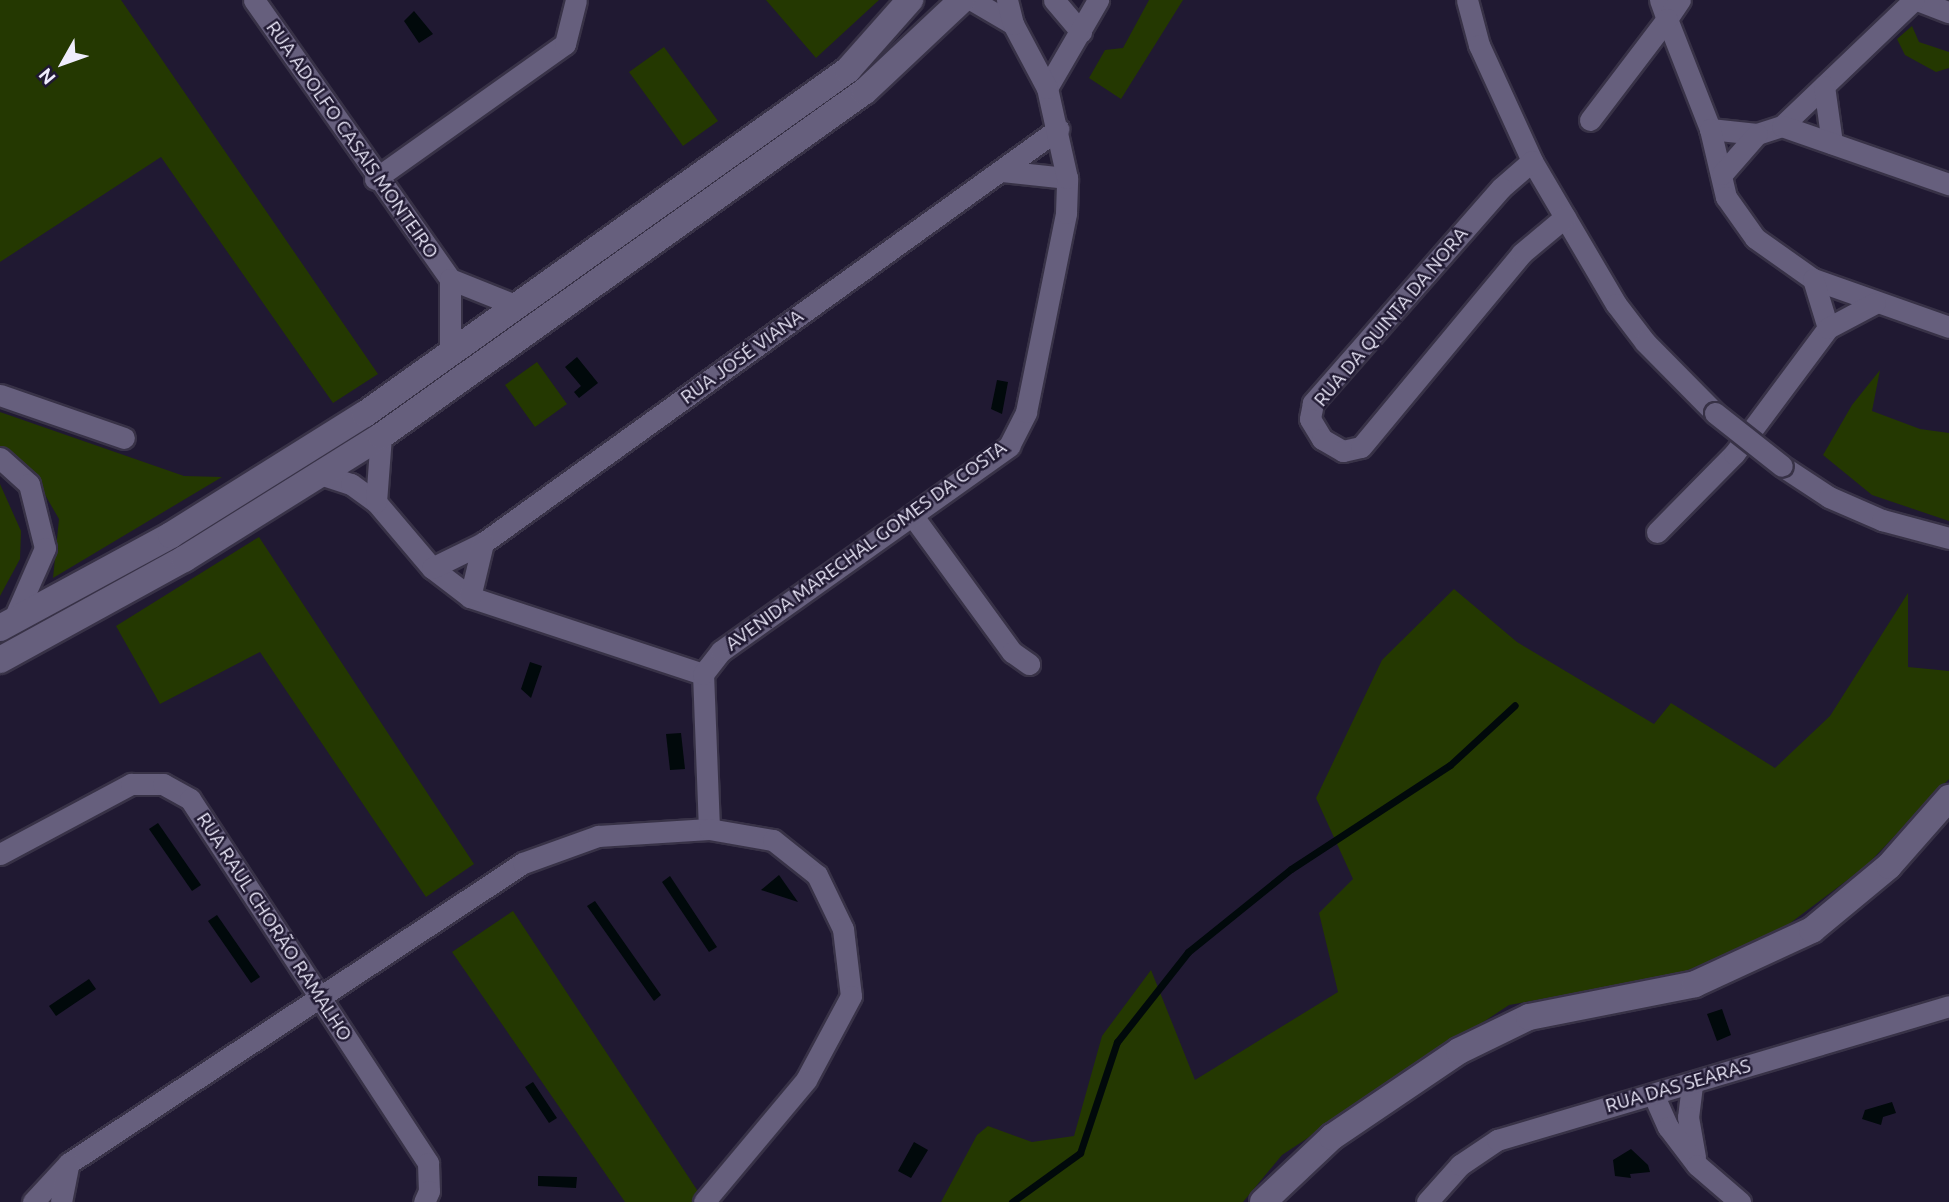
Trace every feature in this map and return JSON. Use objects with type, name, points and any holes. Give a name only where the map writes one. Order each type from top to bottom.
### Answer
[{"type":"street","name":"RUA ADOLFO CASAIS MONTEIRO","points":[[254,0],[375,178],[450,279],[517,306]]},
{"type":"street","points":[[375,178],[565,44],[576,0]]},
{"type":"street","points":[[7,625],[171,536],[308,453],[848,69],[910,0]]},
{"type":"street","points":[[0,660],[184,559],[323,475],[381,436],[865,91],[962,0]]},
{"type":"street","points":[[972,0],[1013,24]]},
{"type":"street","name":"AVENIDA MARECHAL GOMES DA COSTA","points":[[703,674],[721,651],[1009,446],[1026,412],[1066,212],[1067,178],[1047,88],[1013,24],[1007,0]]},
{"type":"street","points":[[1054,0],[1081,32]]},
{"type":"street","points":[[1047,88],[1098,0]]},
{"type":"street","points":[[1467,0],[1479,45],[1532,161],[1616,304],[1645,342],[1716,413],[1782,466],[1829,497],[1882,520],[1949,538]]},
{"type":"street","points":[[1590,120],[1663,10],[1680,0]]},
{"type":"street","points":[[1710,129],[1757,134],[1782,126],[1916,0],[1949,12]]},
{"type":"street","points":[[1663,10],[1710,129],[1726,197],[1736,217],[1755,238],[1813,279],[1949,327]]},
{"type":"street","points":[[1824,86],[1832,144]]},
{"type":"street","points":[[1782,126],[1949,184]]},
{"type":"street","name":"RUA JOSÉ VIANA","points":[[432,568],[483,543],[1058,129]]},
{"type":"street","points":[[1722,174],[1757,134]]},
{"type":"street","name":"RUA DA QUINTA DA NORA","points":[[1532,161],[1501,188],[1313,402],[1310,419],[1322,439],[1343,451],[1361,447],[1522,253],[1565,217]]},
{"type":"street","points":[[1001,172],[1067,178]]},
{"type":"street","name":"RUA ADOLFO CASAIS MONTEIRO","points":[[450,279],[450,353]]},
{"type":"street","points":[[1813,279],[1828,328]]},
{"type":"street","points":[[1657,532],[1734,454],[1828,328],[1875,303]]},
{"type":"street","points":[[0,395],[124,438]]},
{"type":"street","points":[[376,502],[381,436]]},
{"type":"street","points":[[0,458],[29,484],[45,548],[7,625]]},
{"type":"street","points":[[323,475],[351,484],[376,502],[432,568],[470,597],[703,674],[709,829]]},
{"type":"street","points":[[912,515],[1012,652],[1029,664]]},
{"type":"street","points":[[470,597],[483,543]]},
{"type":"street","name":"RUA RAUL CHORÃO RAMALHO","points":[[0,854],[131,784],[163,784],[190,799],[428,1163],[429,1191],[424,1202]]},
{"type":"street","points":[[1263,1202],[1332,1137],[1460,1051],[1529,1017],[1695,984],[1812,930],[1889,866],[1949,799]]},
{"type":"street","points":[[33,1202],[69,1163],[523,863],[598,836],[709,829],[772,840],[817,875],[843,929],[851,996],[806,1080],[704,1202]]},
{"type":"street","name":"RUA DAS SEARAS","points":[[1427,1202],[1460,1165],[1497,1140],[1692,1085],[1831,1038],[1949,1006]]},
{"type":"street","points":[[1692,1085],[1689,1131],[1697,1166]]},
{"type":"street","points":[[1654,1096],[1668,1127],[1697,1166],[1740,1202]]},
{"type":"street","points":[[61,1202],[69,1163]]},
{"type":"green space","points":[[0,0],[121,0],[378,374],[333,403],[161,157],[0,262]]},
{"type":"green space","points":[[766,0],[879,0],[816,58]]},
{"type":"green space","points":[[1149,0],[1183,0],[1121,99],[1089,78],[1105,50],[1123,48]]},
{"type":"green space","points":[[1912,26],[1919,42],[1949,52],[1949,68],[1936,72],[1905,55],[1897,39]]},
{"type":"green space","points":[[664,47],[718,121],[683,146],[629,72]]},
{"type":"green space","points":[[537,362],[567,404],[535,427],[505,385]]},
{"type":"green space","points":[[1880,370],[1872,411],[1920,429],[1949,433],[1949,521],[1872,495],[1823,455],[1852,405]]},
{"type":"green space","points":[[0,412],[184,476],[222,477],[53,578],[59,519],[29,467],[0,447]]},
{"type":"green space","points":[[0,484],[21,531],[20,559],[0,596]]},
{"type":"green space","points":[[259,537],[474,864],[426,897],[260,652],[160,704],[116,626]]},
{"type":"green space","points":[[1454,589],[1517,642],[1654,724],[1671,703],[1775,768],[1830,716],[1908,593],[1908,667],[1949,671],[1949,779],[1866,866],[1781,930],[1677,975],[1509,1005],[1282,1155],[1243,1202],[941,1202],[977,1135],[988,1126],[1032,1142],[1074,1136],[1102,1036],[1151,970],[1195,1080],[1338,992],[1319,913],[1353,879],[1316,798],[1382,660]]},
{"type":"green space","points":[[513,911],[705,1202],[625,1202],[452,952]]},
{"type":"shaded area","points":[[414,11],[433,34],[419,43],[404,21]]},
{"type":"shaded area","points":[[577,357],[598,383],[579,398],[574,392],[581,386],[565,367]]},
{"type":"shaded area","points":[[997,380],[1008,382],[1002,414],[991,409]]},
{"type":"shaded area","points":[[530,662],[542,666],[531,698],[521,689]]},
{"type":"shaded area","points":[[681,733],[685,769],[670,770],[666,734]]},
{"type":"shaded area","points":[[158,823],[201,885],[192,891],[149,829]]},
{"type":"shaded area","points":[[779,875],[798,902],[761,890]]},
{"type":"shaded area","points":[[670,876],[717,947],[709,952],[662,882]]},
{"type":"shaded area","points":[[595,901],[661,995],[654,1001],[587,906]]},
{"type":"shaded area","points":[[217,915],[260,977],[251,983],[208,921]]},
{"type":"shaded area","points":[[89,979],[96,989],[56,1016],[49,1006]]},
{"type":"shaded area","points":[[1722,1009],[1731,1035],[1717,1041],[1707,1014]]},
{"type":"shaded area","points":[[533,1082],[557,1118],[549,1123],[525,1087]]},
{"type":"shaded area","points":[[1892,1102],[1896,1113],[1883,1117],[1881,1125],[1862,1119],[1865,1110]]},
{"type":"shaded area","points":[[914,1142],[928,1150],[911,1178],[898,1171]]},
{"type":"shaded area","points":[[1631,1149],[1648,1165],[1650,1172],[1630,1174],[1631,1178],[1615,1176],[1613,1160]]},
{"type":"shaded area","points":[[538,1176],[577,1177],[576,1188],[538,1186]]},
{"type":"waterway","points":[[1012,1202],[1080,1153],[1117,1042],[1188,952],[1291,869],[1450,765],[1515,705]]}]
